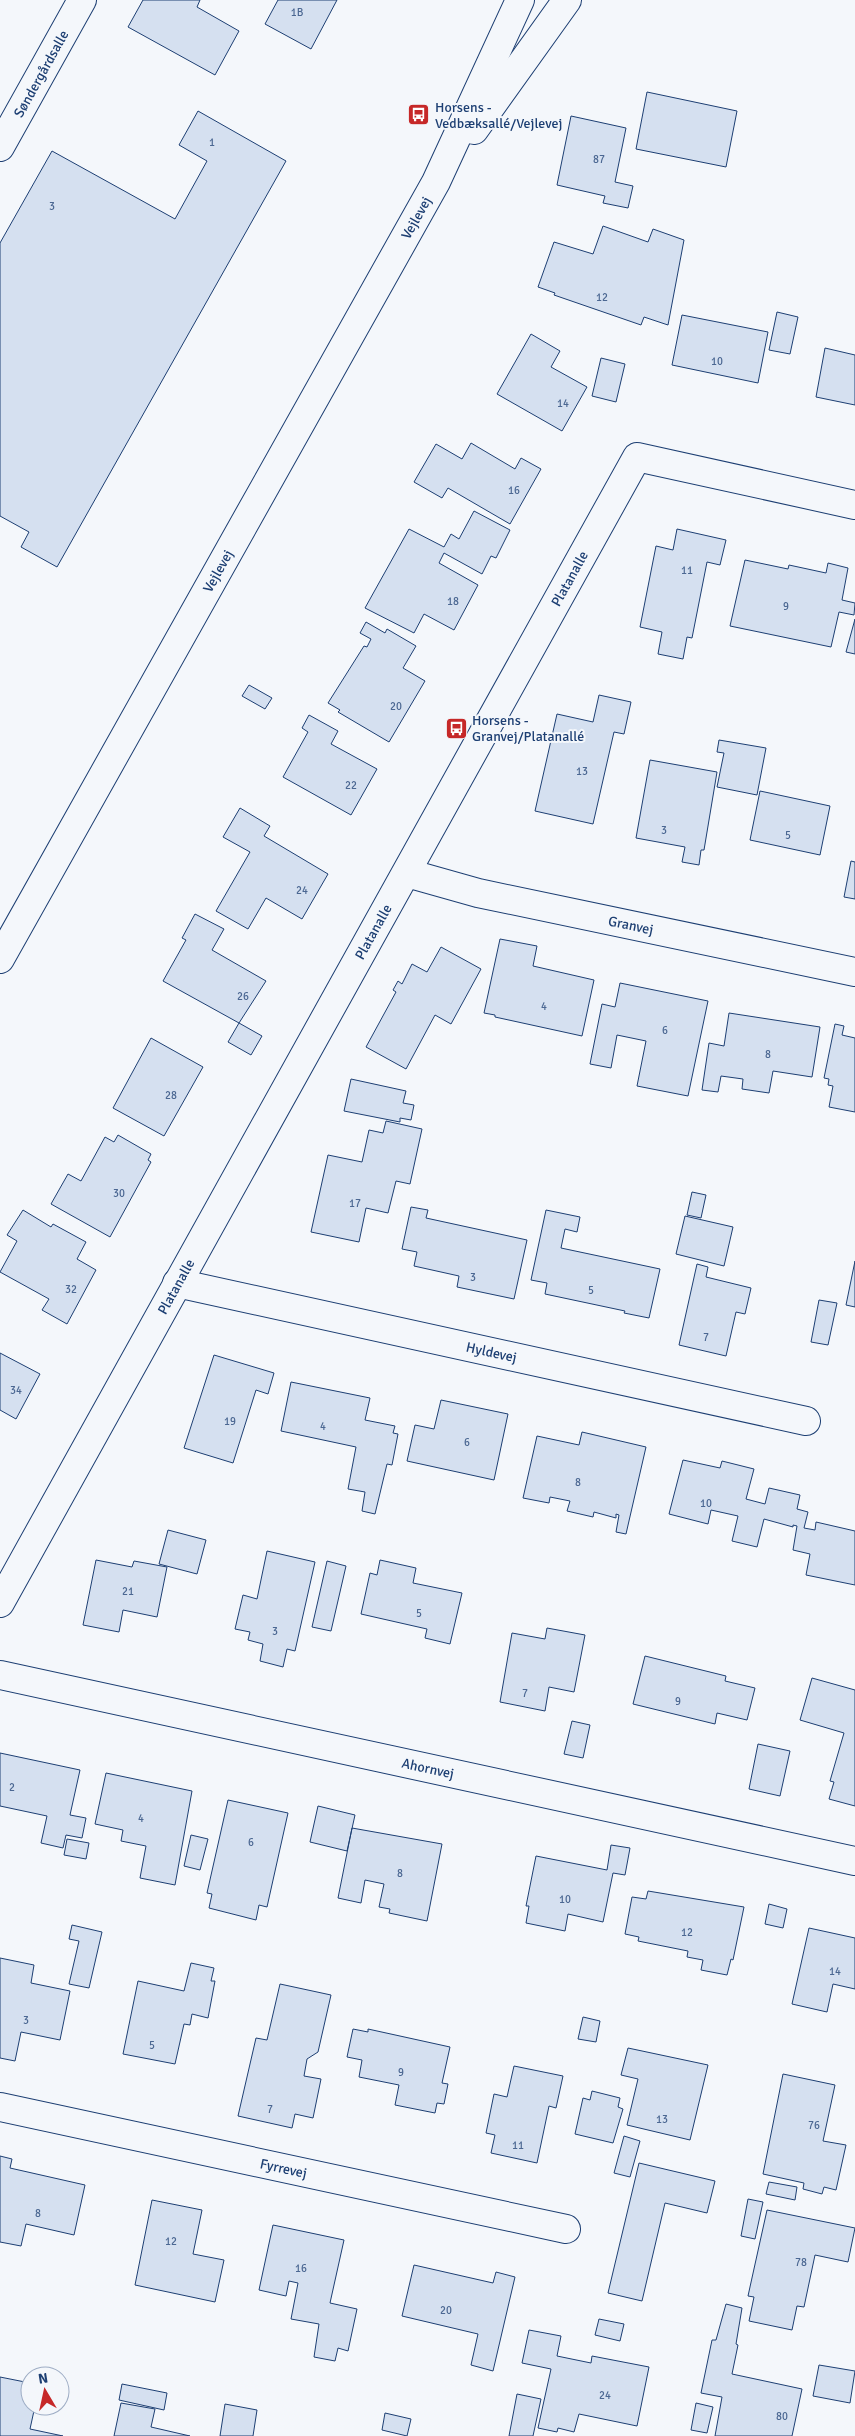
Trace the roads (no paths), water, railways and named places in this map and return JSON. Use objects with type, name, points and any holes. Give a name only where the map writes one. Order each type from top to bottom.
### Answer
[{"type":"street","name":"Søndergårdsalle","points":[[0,147],[82,0]]},
{"type":"street","name":"Vejlevej","points":[[0,959],[436,182],[520,0]]},
{"type":"street","name":"Vejlevej","points":[[436,182],[567,0]]},
{"type":"street","name":"Platanalle","points":[[0,1604],[637,457],[855,506]]},
{"type":"street","name":"Granvej","points":[[407,873],[478,893],[855,972]]},
{"type":"street","name":"Hyldevej","points":[[177,1283],[806,1421]]},
{"type":"street","name":"Ahornvej","points":[[0,1675],[855,1861]]},
{"type":"street","name":"Fyrrevej","points":[[0,2107],[566,2229]]},
{"type":"place","name":"Horsens - Vedbæksallé/Vejlevej","points":[[419,115]]},
{"type":"place","name":"Horsens - Granvej/Platanallé","points":[[456,728]]}]
